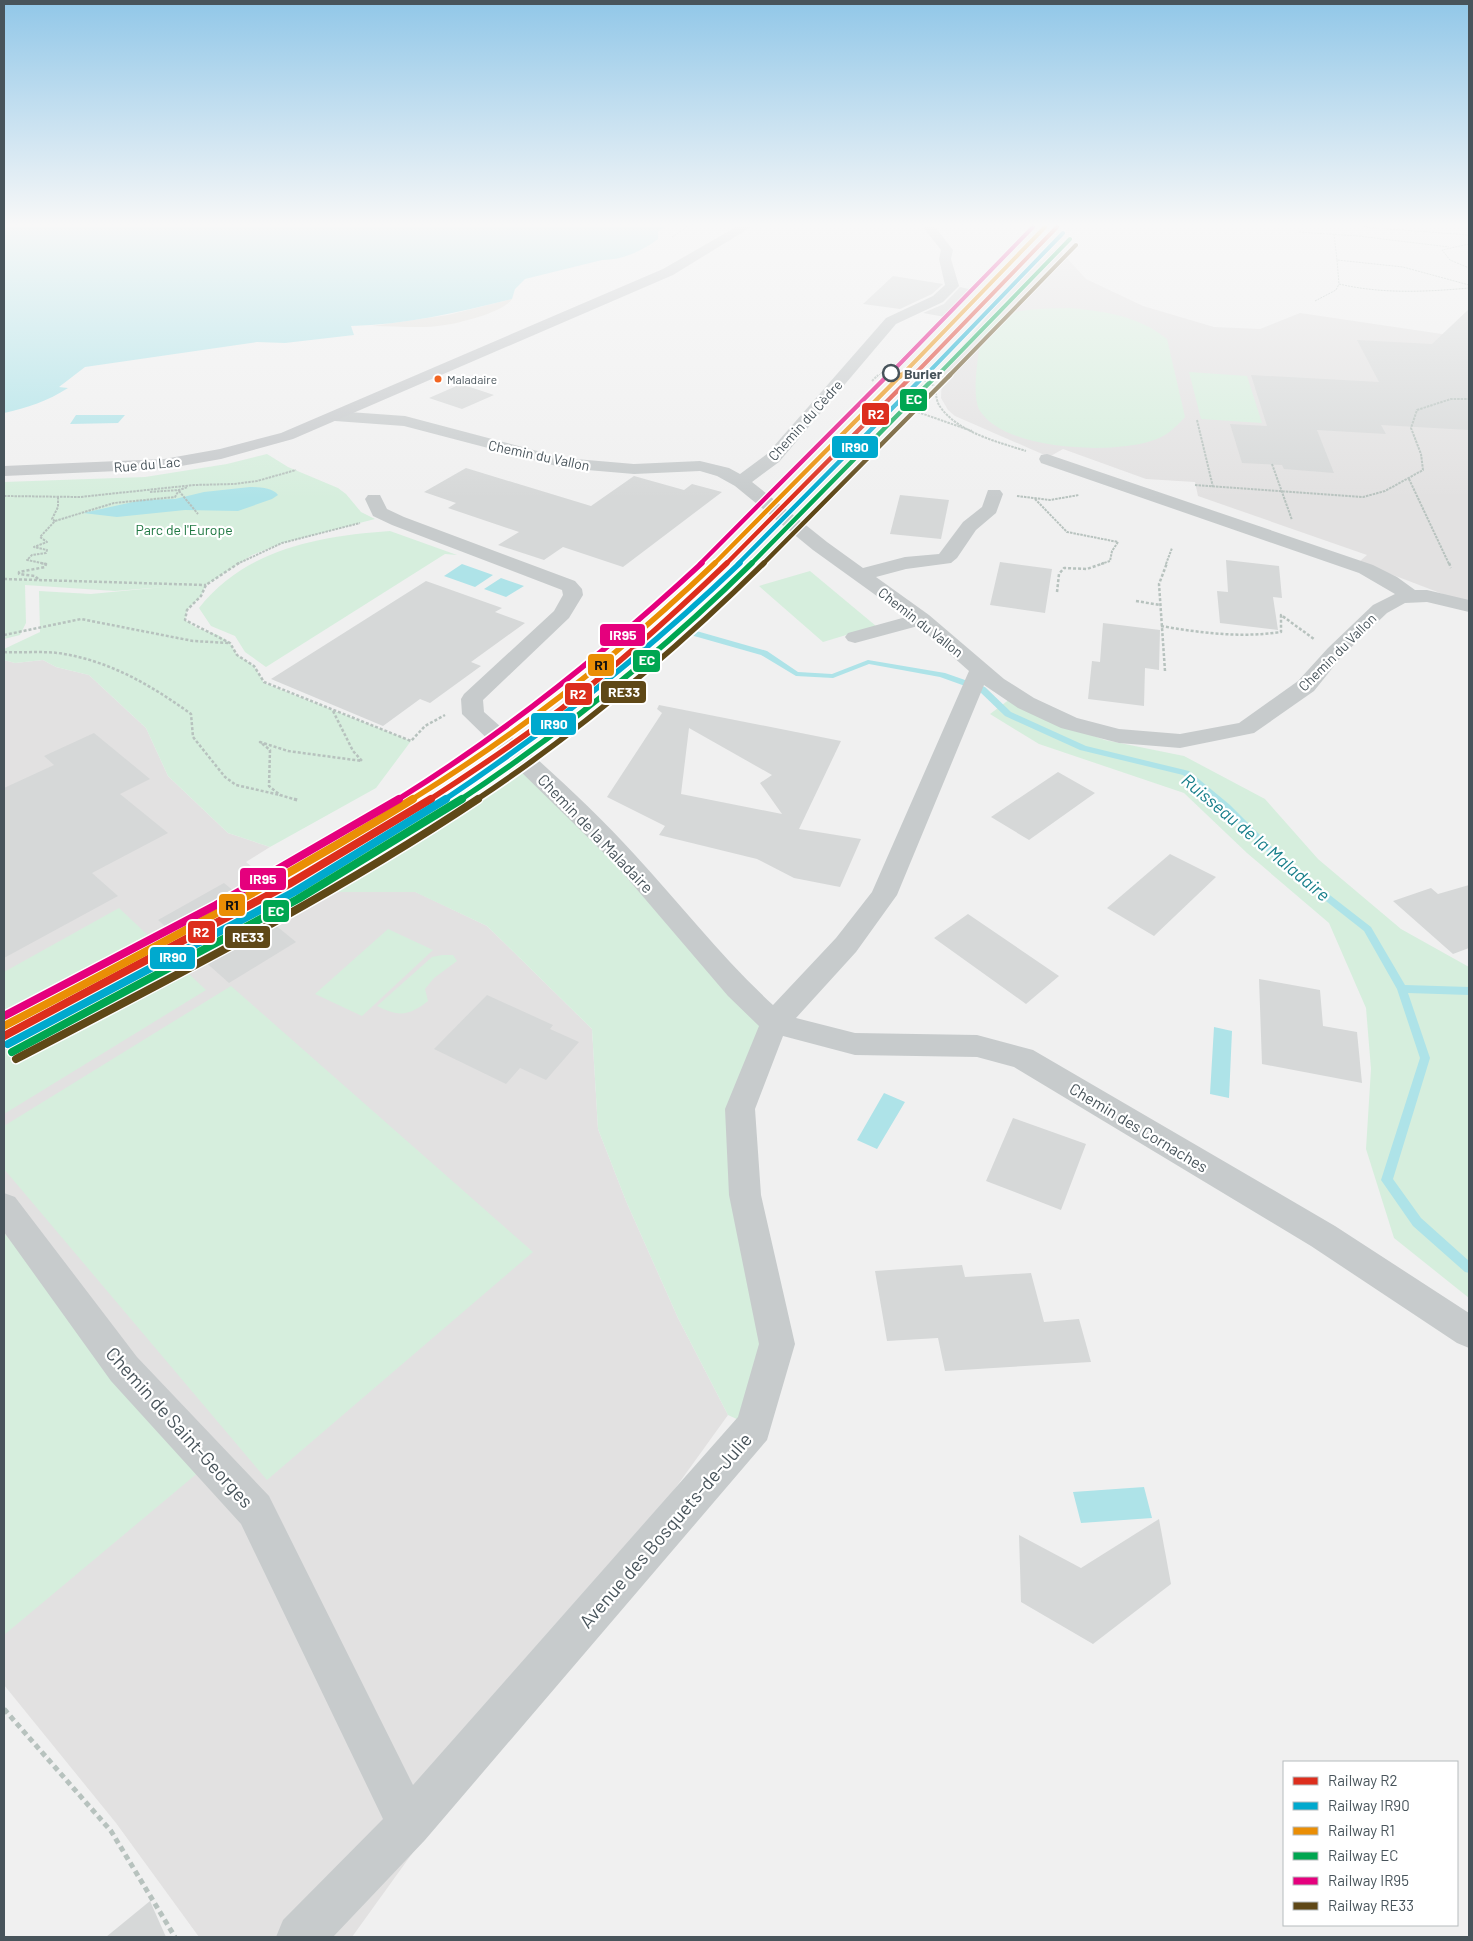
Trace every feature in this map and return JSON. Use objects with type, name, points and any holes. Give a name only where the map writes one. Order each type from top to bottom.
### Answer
[{"type":"main road","name":"Rue du Lac","points":[[4,472],[164,464],[221,454],[287,436],[561,318]]},
{"type":"street","name":"Chemin du Cèdre","points":[[741,482],[773,458],[891,321],[898,318]]},
{"type":"street","name":"Chemin du Vallon","points":[[382,394],[387,412],[404,421]]},
{"type":"street","name":"Chemin du Vallon","points":[[335,416],[404,421],[564,463],[634,469],[700,466],[723,472],[741,482],[820,546],[922,619],[975,683],[996,684],[1026,703],[1069,723],[1119,736],[1180,742],[1246,728],[1306,686],[1335,652],[1380,609],[1398,599],[1410,596],[1428,596],[1469,606]]},
{"type":"street","points":[[1047,459],[1366,569],[1410,596]]},
{"type":"street","points":[[860,575],[905,563],[944,559],[950,554],[969,526],[990,509],[1002,494]]},
{"type":"street","name":"Chemin de la Maladaire","points":[[370,510],[568,585],[572,589],[573,595],[562,614],[472,699],[473,714],[521,757],[625,859],[738,989],[774,1023]]},
{"type":"street","points":[[855,637],[922,619]]},
{"type":"street","name":"Avenue des Bosquets-de-Julie","points":[[300,1937],[409,1824],[754,1427],[777,1344],[767,1291],[744,1195],[740,1109],[774,1023],[846,945],[884,895],[975,683]]},
{"type":"street","name":"Chemin des Cornaches","points":[[774,1023],[855,1044],[977,1046],[1023,1058],[1323,1236],[1469,1332]]},
{"type":"street","name":"Chemin de Saint-Georges","points":[[4,1207],[124,1369],[255,1510],[409,1824]]},
{"type":"path","points":[[880,374],[888,366],[894,367]]},
{"type":"path","points":[[932,376],[909,401],[908,407],[910,410],[1047,459]]},
{"type":"path","points":[[925,384],[935,386],[938,402],[943,411],[975,432]]},
{"type":"path","points":[[1188,485],[1363,497],[1386,491],[1423,470],[1421,454],[1412,435],[1411,420],[1417,410],[1451,399],[1469,399]]},
{"type":"path","points":[[1197,420],[1213,487]]},
{"type":"path","points":[[1272,464],[1293,525]]},
{"type":"path","points":[[137,492],[194,484],[242,483],[296,470]]},
{"type":"path","points":[[1409,479],[1451,568]]},
{"type":"path","points":[[4,496],[80,497],[178,490],[194,484]]},
{"type":"path","points":[[178,490],[181,496],[197,513]]},
{"type":"path","points":[[38,579],[35,576],[19,574],[20,572],[45,567],[46,564],[30,561],[28,557],[46,554],[47,550],[34,546],[47,542],[40,537],[56,522],[86,509],[144,498],[174,497],[178,490]]},
{"type":"path","points":[[1002,494],[1035,499],[1063,499],[1081,494]]},
{"type":"path","points":[[56,522],[52,519],[58,507],[58,496]]},
{"type":"path","points":[[1035,499],[1058,525],[1067,532],[1082,537],[1118,542],[1112,551],[1110,561],[1087,569],[1064,568],[1059,574],[1057,592]]},
{"type":"path","points":[[370,510],[264,550],[243,560],[206,584],[201,596],[187,610],[185,620],[230,643],[237,655],[254,666],[264,682],[411,741],[425,726]]},
{"type":"path","points":[[1165,671],[1159,584],[1172,548]]},
{"type":"path","points":[[4,579],[206,584]]},
{"type":"path","points":[[1136,601],[1160,605]]},
{"type":"path","points":[[1161,626],[1192,632],[1261,636],[1281,632],[1281,615],[1311,638],[1335,652]]},
{"type":"path","points":[[4,636],[80,619],[193,641],[230,643]]},
{"type":"path","points":[[4,652],[58,653],[109,665],[156,689],[191,714],[193,737],[225,777],[236,785],[297,800]]},
{"type":"path","points":[[280,795],[269,786],[270,750],[260,742],[288,751],[362,761],[353,751],[333,711]]},
{"type":"path","points":[[4,1709],[111,1831],[175,1937]]},
{"type":"shaded area","points":[[986,318],[1182,318],[1214,327],[1260,329],[1289,318],[1331,318],[1469,338],[1469,604],[1359,562],[1367,555],[1198,496],[1195,482],[1146,479],[1063,449],[1049,457],[955,416],[948,410],[941,398],[942,373],[940,372]]},
{"type":"shaded area","points":[[4,660],[15,663],[43,660],[56,667],[89,675],[146,728],[168,776],[228,833],[270,847],[246,862],[303,909],[331,892],[416,892],[487,926],[592,1029],[598,1129],[626,1201],[678,1318],[728,1415],[352,1937],[199,1937],[116,1823],[4,1685]]},
{"type":"green space","points":[[999,318],[1126,318],[1145,325],[1167,339],[1185,417],[1166,435],[1134,445],[1087,448],[1061,446],[1012,434],[993,424],[980,411],[977,404],[976,383],[982,328]]},
{"type":"green space","points":[[1189,372],[1247,376],[1262,423],[1201,419]]},
{"type":"green space","name":"Parc de l'Europe","points":[[267,454],[288,467],[338,488],[346,494],[361,512],[375,519],[282,543],[252,555],[206,585],[201,596],[187,610],[185,620],[197,628],[218,635],[230,643],[237,655],[254,666],[264,683],[411,741],[376,788],[270,847],[228,833],[168,776],[146,728],[89,675],[56,667],[43,660],[15,663],[4,660],[4,649],[40,632],[39,591],[91,594],[164,587],[115,591],[25,585],[26,623],[20,635],[4,639],[4,482],[145,477],[227,464]]},
{"type":"green space","points":[[390,531],[457,555],[445,554],[266,667],[245,652],[235,636],[211,626],[199,608],[218,588],[238,572],[261,559],[285,549],[337,537]]},
{"type":"green space","points":[[810,571],[876,626],[823,642],[759,586]]},
{"type":"green space","points":[[1010,699],[1056,723],[1105,740],[1184,756],[1265,799],[1318,859],[1401,929],[1469,967],[1469,1298],[1394,1238],[1366,1149],[1371,1069],[1366,1008],[1329,923],[1247,853],[1184,793],[1039,744],[990,714]]},
{"type":"green space","points":[[521,757],[774,1023],[740,1109],[767,1291],[754,1427],[728,1415],[678,1318],[626,1201],[598,1129],[592,1029],[487,926],[415,892],[331,892],[425,834],[464,798]]},
{"type":"green space","points":[[119,908],[206,990],[4,1114],[4,972]]},
{"type":"green space","points":[[388,929],[433,950],[362,1016],[315,994]]},
{"type":"green space","points":[[453,955],[457,961],[434,978],[425,989],[428,1001],[415,1010],[404,1013],[392,1012],[377,1006],[432,957]]},
{"type":"green space","points":[[231,986],[533,1252],[267,1480],[4,1169],[4,1126]]},
{"type":"green space","points":[[4,1233],[200,1471],[4,1635]]},
{"type":"sand","points":[[430,318],[475,318],[452,324],[427,327],[372,326]]},
{"type":"water","points":[[4,318],[426,318],[351,326],[354,335],[285,343],[257,342],[85,367],[59,387],[68,388],[53,397],[37,404],[4,413]]},
{"type":"water","points":[[76,415],[125,415],[118,423],[70,424]]},
{"type":"water","points":[[250,487],[269,489],[278,495],[238,511],[185,510],[117,517],[83,513],[142,500],[175,499],[204,492]]},
{"type":"water","points":[[462,564],[493,575],[475,587],[444,576]]},
{"type":"water","points":[[501,578],[524,586],[506,597],[484,589]]},
{"type":"water","points":[[1214,1027],[1232,1031],[1229,1098],[1210,1094]]},
{"type":"water","points":[[884,1093],[905,1102],[877,1149],[857,1140]]},
{"type":"water","points":[[1144,1487],[1152,1518],[1081,1523],[1073,1492]]},
{"type":"building","points":[[1460,318],[1469,318],[1469,430],[1381,425],[1386,434],[1317,430],[1334,473],[1284,469],[1282,465],[1242,463],[1230,424],[1267,426],[1251,375],[1379,382],[1357,340],[1432,344]]},
{"type":"building","points":[[461,384],[494,395],[462,409],[429,398]]},
{"type":"building","points":[[466,468],[591,506],[634,476],[684,490],[692,484],[722,492],[623,567],[563,547],[544,560],[498,545],[519,532],[448,508],[456,503],[424,492]]},
{"type":"building","points":[[900,495],[949,500],[941,539],[890,534]]},
{"type":"building","points":[[1226,560],[1279,566],[1282,598],[1273,597],[1278,630],[1220,623],[1217,591],[1228,592]]},
{"type":"building","points":[[1000,562],[1052,569],[1045,613],[990,605]]},
{"type":"building","points":[[426,581],[502,608],[495,612],[525,623],[471,662],[481,666],[430,703],[420,699],[383,726],[271,679]]},
{"type":"building","points":[[1103,623],[1160,630],[1159,670],[1145,668],[1144,706],[1088,699],[1092,661],[1100,662]]},
{"type":"building","points":[[659,705],[841,741],[799,829],[861,839],[840,887],[794,878],[757,859],[659,835],[665,826],[607,797],[662,713],[657,709]],"holes":[[[689,728],[772,775],[760,783],[782,814],[681,794]]]},
{"type":"building","points":[[94,733],[150,779],[120,794],[168,833],[92,873],[118,896],[4,958],[4,788],[54,765],[44,756]]},
{"type":"building","points":[[1058,772],[1095,793],[1029,840],[991,817]]},
{"type":"building","points":[[1170,854],[1216,877],[1154,936],[1107,908]]},
{"type":"building","points":[[224,883],[296,942],[229,983],[158,920]]},
{"type":"building","points":[[1469,885],[1469,948],[1453,954],[1393,901],[1431,888],[1438,894]]},
{"type":"building","points":[[968,914],[1059,976],[1026,1004],[934,938]]},
{"type":"building","points":[[1259,979],[1320,990],[1323,1026],[1357,1032],[1362,1083],[1262,1064]]},
{"type":"building","points":[[487,995],[553,1025],[550,1029],[579,1042],[546,1080],[520,1068],[506,1084],[434,1049]]},
{"type":"building","points":[[1013,1118],[1086,1144],[1061,1210],[986,1181]]},
{"type":"building","points":[[962,1265],[965,1277],[1031,1273],[1044,1322],[1079,1319],[1091,1362],[945,1371],[938,1338],[887,1341],[875,1271]]},
{"type":"building","points":[[1159,1519],[1171,1584],[1093,1644],[1021,1602],[1019,1535],[1081,1568]]},
{"type":"building","points":[[150,1901],[166,1937],[106,1937]]},
{"type":"waterway","name":"Ruisseau de la Maladaire","points":[[690,632],[764,653],[796,674],[833,676],[868,662],[942,675],[982,689],[1008,714],[1083,748],[1186,773],[1227,807],[1283,863],[1368,929],[1402,989]]},
{"type":"waterway","points":[[1402,989],[1469,991]]},
{"type":"waterway","name":"Ruisseau de la Maladaire","points":[[1402,989],[1425,1058],[1387,1180],[1417,1222],[1469,1268]]},
{"type":"rail line","name":"IR95","points":[[4,1016],[216,905],[355,827],[422,785],[552,693],[591,662],[703,562],[810,456],[945,318]]},
{"type":"rail line","name":"R1","points":[[4,1026],[216,914],[354,836],[488,750],[553,703],[623,647],[723,556],[957,318]]},
{"type":"rail line","name":"R2","points":[[4,1036],[218,923],[359,844],[495,757],[560,709],[632,651],[734,557],[969,318]]},
{"type":"rail line","name":"IR90","points":[[8,1044],[223,931],[364,851],[500,764],[565,716],[637,658],[706,595],[838,465],[981,318]]},
{"type":"rail line","name":"EC","points":[[12,1052],[227,938],[368,858],[504,771],[570,723],[642,665],[745,570],[993,318]]},
{"type":"rail line","name":"RE33","points":[[16,1059],[232,945],[373,865],[443,823],[510,778],[576,730],[683,641],[751,577],[1005,318]]},
{"type":"place","name":"Burier","points":[[891,373]]},
{"type":"place","name":"Maladaire","points":[[438,379]]}]
